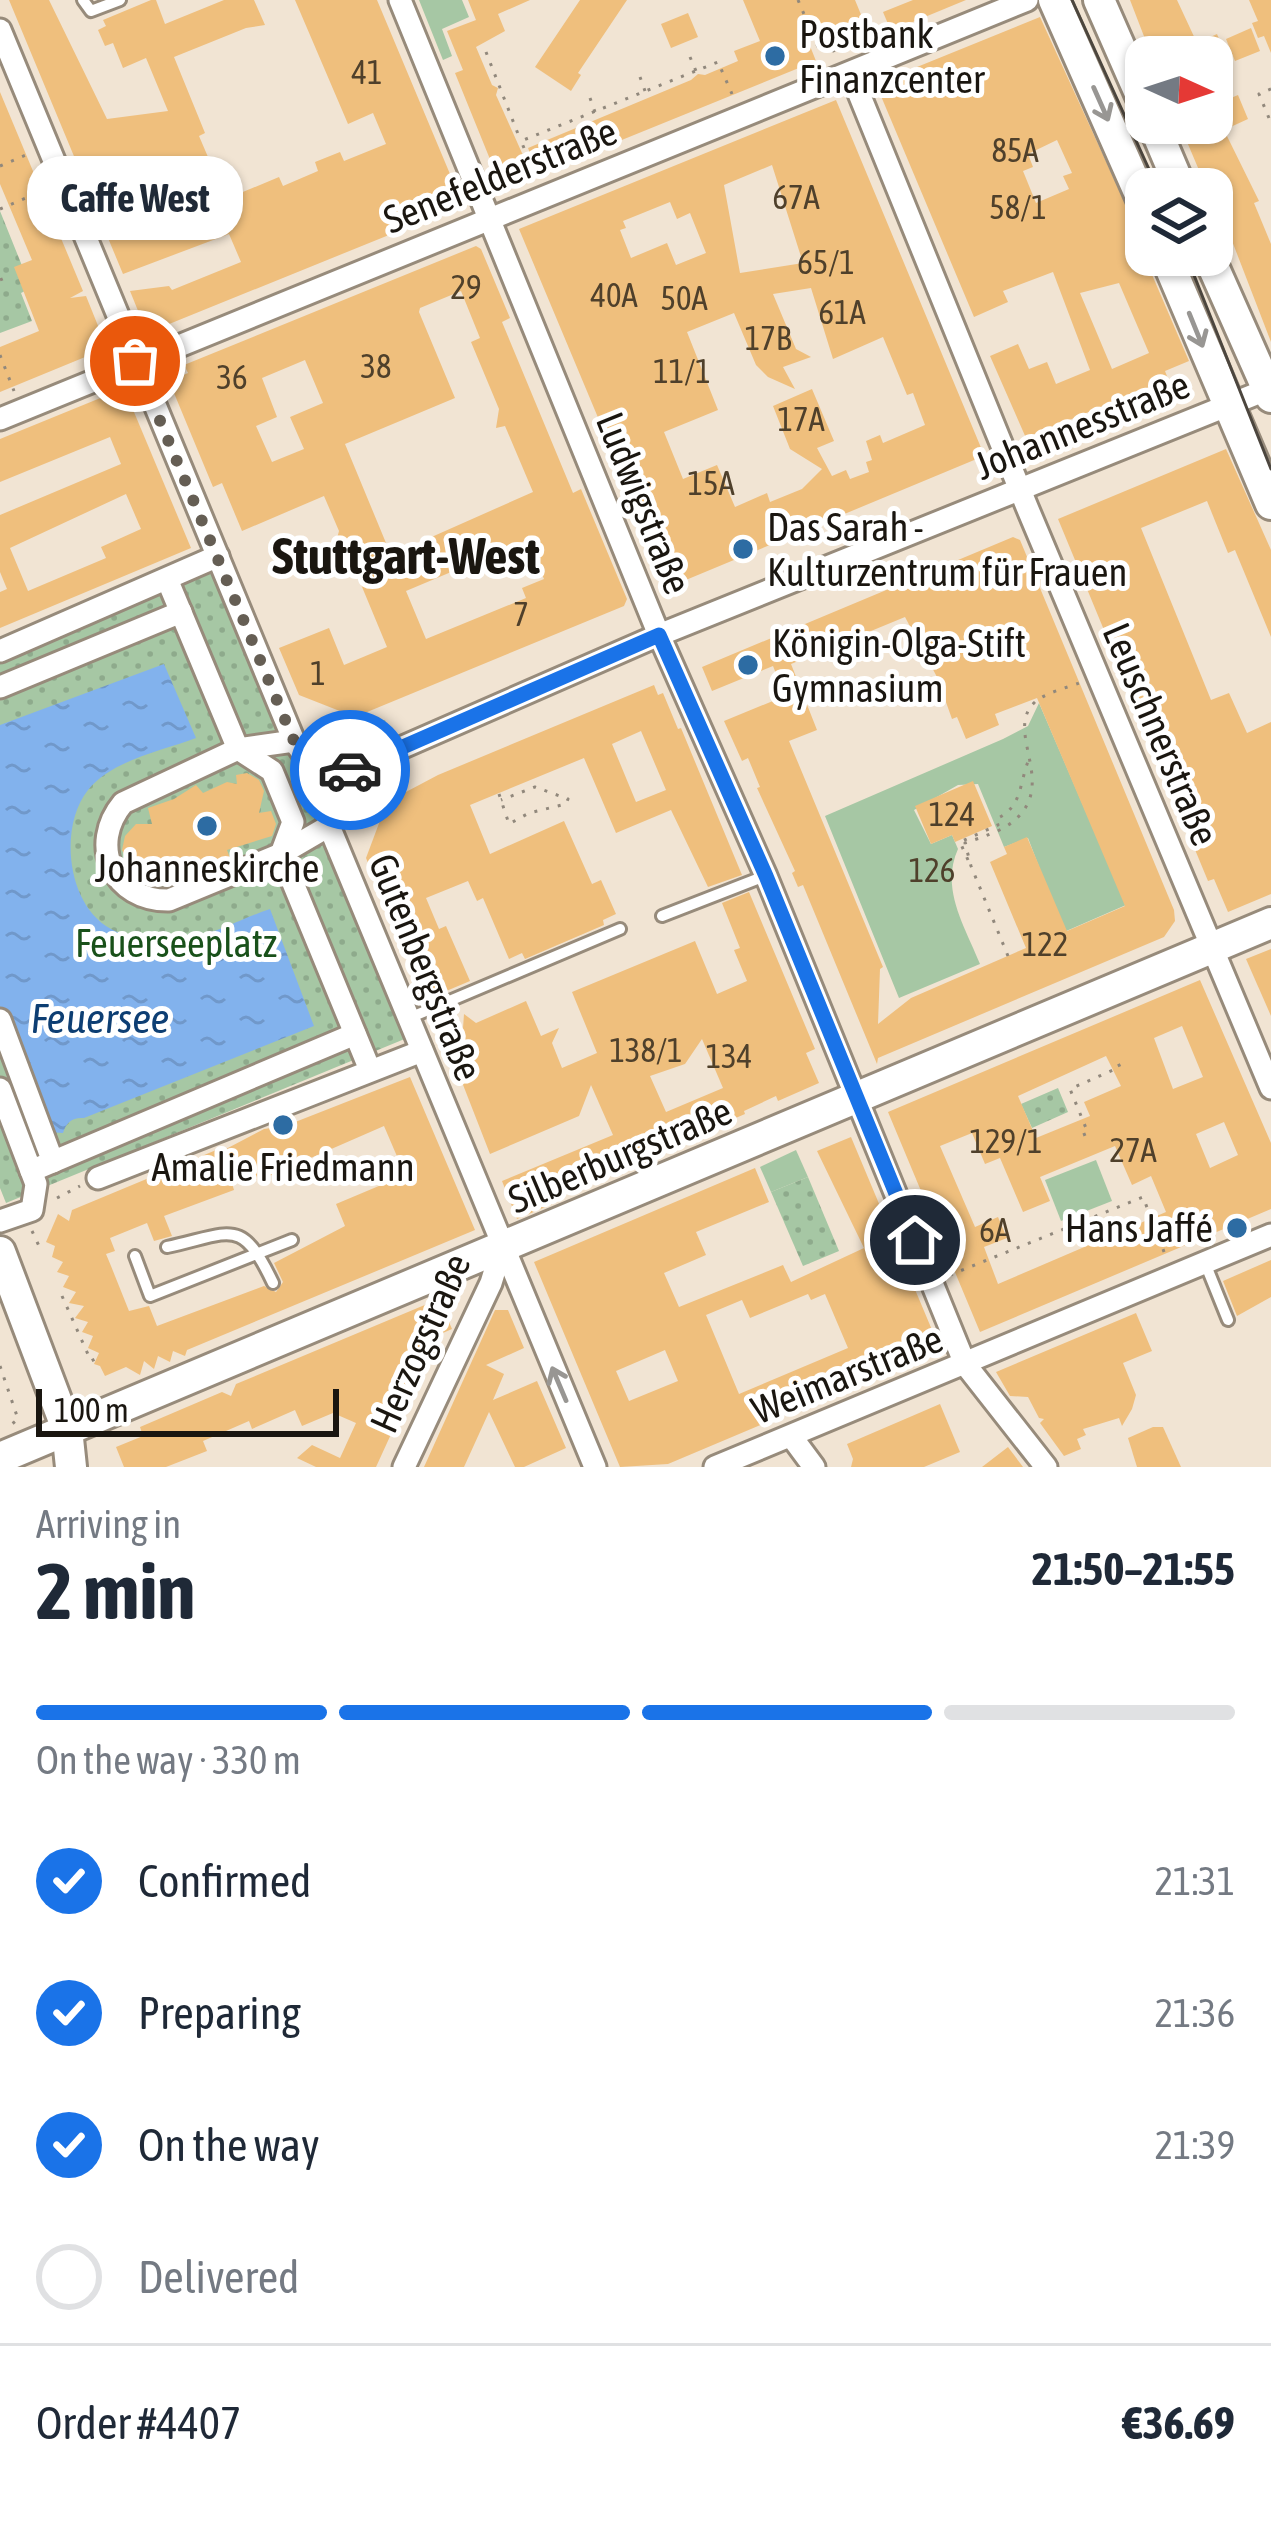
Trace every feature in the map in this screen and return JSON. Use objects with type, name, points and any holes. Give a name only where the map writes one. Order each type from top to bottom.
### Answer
[{"type":"street","name":"Ludwigstraße","points":[[400,0],[659,635],[766,876],[965,1364],[1046,1467]]},
{"type":"street","name":"Senefelderstraße","points":[[11,414],[1027,0]]},
{"type":"street","points":[[1054,0],[1128,168]]},
{"type":"street","points":[[1100,0],[1125,58]]},
{"type":"street","name":"Gutenbergstraße","points":[[0,30],[294,741],[323,782],[329,826],[595,1467]]},
{"type":"street","name":"Leuschnerstraße","points":[[850,74],[1271,1088]]},
{"type":"street","points":[[1174,276],[1271,503]]},
{"type":"street","points":[[1218,276],[1270,392]]},
{"type":"street","name":"Johannesstraße","points":[[323,782],[659,635],[1270,392]]},
{"type":"street","points":[[0,651],[218,556]]},
{"type":"street","points":[[167,579],[238,749],[272,772],[293,822],[281,854],[370,1070]]},
{"type":"street","points":[[0,687],[181,612]]},
{"type":"street","points":[[294,741],[238,749],[123,803],[113,815],[105,841],[112,872],[130,892],[169,901],[281,854],[329,826]]},
{"type":"street","name":"Silberburgstraße","points":[[0,1458],[292,1328],[502,1247],[1271,923]]},
{"type":"street","points":[[0,1020],[53,1162]]},
{"type":"street","points":[[31,1171],[355,1034]]},
{"type":"street","points":[[98,1178],[422,1051]]},
{"type":"street","points":[[0,1089],[36,1184],[32,1210],[0,1221]]},
{"type":"street","name":"Weimarstraße","points":[[715,1467],[1271,1235]]},
{"type":"street","name":"Herzogstraße","points":[[404,1467],[491,1282],[502,1247]]},
{"type":"street","points":[[0,1252],[67,1430],[71,1467]]},
{"type":"street","points":[[67,1430],[94,1467]]},
{"type":"street","points":[[791,1436],[814,1467]]},
{"type":"lane","points":[[82,0],[91,11],[120,0]]},
{"type":"lane","points":[[662,916],[766,876]]},
{"type":"lane","points":[[409,1018],[620,929]]},
{"type":"lane","points":[[167,1247],[230,1234],[252,1242],[273,1283]]},
{"type":"lane","points":[[135,1256],[151,1296],[292,1240]]},
{"type":"lane","points":[[1205,1263],[1228,1320]]},
{"type":"path","points":[[798,0],[818,47],[830,42],[850,74]]},
{"type":"path","points":[[486,52],[524,148]]},
{"type":"path","points":[[690,57],[696,71]]},
{"type":"path","points":[[521,141],[718,62],[732,94]]},
{"type":"path","points":[[640,77],[645,91]]},
{"type":"path","points":[[1271,89],[1259,94],[1271,123]]},
{"type":"path","points":[[590,98],[595,112]]},
{"type":"path","points":[[0,166],[48,146]]},
{"type":"path","points":[[0,209],[63,182]]},
{"type":"path","points":[[0,280],[9,276]]},
{"type":"path","points":[[0,355],[11,414]]},
{"type":"path","points":[[971,866],[965,843],[1016,820],[1030,801],[1035,774],[1024,726],[1036,700],[1084,681]]},
{"type":"path","points":[[1008,956],[960,842],[998,825],[996,820],[1018,800],[1030,758]]},
{"type":"path","points":[[535,787],[568,802],[509,824],[500,797],[535,787]]},
{"type":"path","points":[[1060,1094],[1120,1067],[1116,1059]]},
{"type":"path","points":[[1062,1084],[1070,1089],[1088,1133],[1083,1135]]},
{"type":"path","points":[[32,1210],[98,1178]]},
{"type":"path","points":[[932,1282],[1143,1197],[1174,1275]]},
{"type":"path","points":[[62,1295],[91,1361],[95,1359]]},
{"type":"path","points":[[0,1366],[19,1419],[9,1426]]},
{"type":"green space","points":[[419,0],[462,0],[469,17],[442,29],[452,56],[443,60]]},
{"type":"green space","points":[[0,211],[31,288],[21,293],[32,321],[0,333]]},
{"type":"green space","name":"Feuerseeplatz","points":[[214,569],[407,1038],[6,1203],[0,1188],[0,663]]},
{"type":"green space","points":[[1039,703],[1126,905],[1064,932],[1028,838],[1004,847],[978,784],[958,785],[914,810],[931,844],[952,835],[958,849],[953,893],[980,964],[899,998],[825,816],[1028,726]]},
{"type":"green space","points":[[385,720],[391,738],[358,750],[351,732]]},
{"type":"green space","points":[[1058,1088],[1068,1112],[1032,1128],[1021,1104]]},
{"type":"green space","points":[[796,1150],[808,1177],[771,1192],[760,1167]]},
{"type":"green space","points":[[1096,1160],[1112,1201],[1061,1221],[1045,1180]]},
{"type":"green space","points":[[808,1177],[839,1251],[803,1266],[771,1192]]},
{"type":"water","name":"Feuersee","points":[[164,664],[196,738],[124,764],[88,790],[73,824],[76,884],[96,918],[111,929],[142,938],[199,936],[270,909],[314,1026],[73,1120],[63,1133],[47,1132],[0,1006],[0,725]]},
{"type":"building","points":[[9,0],[49,0],[107,119],[168,111],[146,58],[123,68],[113,43],[105,46],[98,30],[106,26],[103,20],[151,0],[156,0],[165,24],[224,0],[254,0],[265,25],[174,57],[205,133],[199,136],[226,199],[279,177],[283,186],[318,171],[315,162],[340,152],[344,161],[386,144],[373,113],[348,124],[295,0],[377,0],[463,205],[147,333],[130,291],[169,286],[172,290],[241,262],[229,234],[123,274]],"holes":[[[170,181],[187,222],[143,240],[125,200]]]},
{"type":"building","points":[[468,0],[530,0],[498,14],[505,31],[476,47],[492,85],[498,88],[496,95],[526,162],[496,174],[455,73],[463,70],[447,31],[476,20]]},
{"type":"building","points":[[580,0],[627,0],[571,91],[535,67]]},
{"type":"building","points":[[743,0],[855,0],[862,17],[808,41],[816,61],[538,174],[528,148],[738,61],[734,51],[760,41]]},
{"type":"building","points":[[913,0],[966,0],[891,31],[883,12]]},
{"type":"building","points":[[1130,0],[1177,0],[1194,36],[1144,36]]},
{"type":"building","points":[[1249,0],[1271,0],[1271,53],[1264,36],[1258,38],[1252,23],[1258,21]]},
{"type":"building","points":[[688,13],[698,37],[671,48],[661,24]]},
{"type":"building","points":[[1040,17],[1125,203],[1125,276],[1153,276],[1189,361],[1165,371],[1168,379],[1026,438],[990,356],[1018,344],[1029,369],[1047,362],[1056,384],[1090,370],[1053,272],[1003,291],[1008,302],[974,317],[878,89],[880,82]],"holes":[[[1057,140],[1072,173],[1063,176],[1069,189],[1036,203],[1023,171],[1033,167],[1028,154]],[[1119,283],[1149,353],[1112,369],[1080,293]]]},
{"type":"building","points":[[1251,28],[1260,51],[1235,61],[1233,36]]},
{"type":"building","points":[[0,92],[83,291],[70,298],[86,296],[107,348],[0,392],[0,347],[39,331],[14,267],[32,260],[0,184]]},
{"type":"building","points":[[1238,95],[1248,119],[1233,126],[1233,97]]},
{"type":"building","points":[[836,100],[982,450],[979,458],[669,587],[519,229]],"holes":[[[772,165],[803,263],[740,273],[724,185]],[[670,202],[677,219],[690,213],[706,253],[676,265],[667,243],[631,258],[620,230],[626,228],[623,221]],[[811,288],[833,359],[883,337],[925,425],[883,443],[880,435],[866,441],[872,460],[866,462],[869,472],[850,479],[846,470],[832,476],[817,448],[834,441],[812,389],[773,406],[790,449],[822,469],[802,489],[770,502],[767,493],[735,507],[717,465],[683,479],[664,432],[718,410],[687,332],[734,313],[756,365],[768,377],[795,389],[783,367],[811,357],[796,349],[773,294]]]},
{"type":"building","points":[[1188,144],[1231,144],[1259,201],[1254,203],[1271,244],[1271,342],[1233,243],[1233,168],[1198,168]]},
{"type":"building","points":[[476,246],[510,318],[502,322],[573,493],[581,489],[627,599],[624,606],[355,717],[299,695],[279,648],[329,628],[344,665],[387,647],[345,546],[336,542],[339,531],[324,496],[242,531],[222,483],[213,487],[169,381],[188,373],[184,365]],"holes":[[[461,291],[480,338],[471,342],[499,409],[496,428],[505,426],[533,492],[391,555],[345,444],[455,398],[420,308]],[[305,360],[323,403],[290,417],[304,449],[272,462],[256,426],[277,417],[262,378]],[[527,540],[544,579],[522,588],[526,598],[426,639],[406,591],[463,567],[465,572],[487,563],[486,558]]]},
{"type":"building","points":[[120,390],[126,393],[191,548],[0,628],[0,592],[7,589],[0,572],[0,515],[121,464],[110,437],[0,482],[0,439]],"holes":[[[126,494],[141,529],[101,547],[106,558],[28,591],[10,548]]]},
{"type":"building","points":[[1226,449],[1271,550],[1271,637],[1235,550],[1228,553],[1207,501],[1141,528],[1211,700],[1229,693],[1247,733],[1271,722],[1271,894],[1228,912],[1214,879],[1208,881],[1058,519]]},
{"type":"building","points":[[1013,537],[1020,540],[1175,921],[1164,937],[878,1058],[877,1064],[803,885],[798,887],[792,873],[748,758],[742,761],[724,721],[785,696],[773,666],[712,691],[702,667]],"holes":[[[905,617],[937,677],[952,719],[957,717],[966,739],[999,725],[995,714],[1037,698],[1125,906],[1067,931],[1027,837],[1004,847],[1007,854],[990,862],[1026,948],[911,998],[878,1024],[883,967],[789,741],[817,730],[791,664]]]},
{"type":"building","points":[[654,685],[681,728],[742,875],[708,887],[671,810],[616,833],[584,758],[470,805],[490,854],[564,821],[592,884],[601,880],[616,914],[603,920],[604,925],[525,959],[522,953],[509,959],[483,898],[477,901],[468,881],[426,898],[439,929],[446,926],[470,981],[425,1000],[366,858],[387,802],[438,775]],"holes":[[[641,731],[666,790],[636,802],[612,744]]]},
{"type":"building","name":"Johanneskirche","points":[[247,773],[259,780],[264,791],[259,813],[271,811],[276,824],[272,836],[227,850],[230,858],[206,869],[201,866],[170,883],[140,878],[132,871],[122,850],[125,836],[136,824],[152,824],[148,808],[196,785],[203,793],[227,782],[237,784],[236,775]]},
{"type":"building","points":[[973,781],[992,826],[955,842],[952,835],[931,844],[915,806]]},
{"type":"building","points":[[749,892],[815,1049],[806,1053],[819,1083],[778,1101],[776,1096],[745,1114],[559,1194],[562,1200],[517,1219],[502,1181],[613,1135],[591,1085],[579,1116],[490,1154],[444,1036],[463,1028],[464,1014],[476,1023],[526,1001],[541,1036],[559,1028],[552,1043],[562,1068],[597,1053],[572,992],[695,941],[717,994],[747,981],[722,903]],"holes":[[[702,1039],[723,1088],[666,1112],[650,1076],[685,1064]]]},
{"type":"building","points":[[1271,949],[1271,1016],[1246,959]]},
{"type":"building","points":[[1200,980],[1271,1143],[1271,1209],[980,1332],[888,1112]],"holes":[[[1182,1026],[1203,1077],[1173,1089],[1154,1038]],[[1106,1056],[1121,1086],[1084,1102],[1090,1116],[1036,1138],[1018,1096]],[[1224,1122],[1238,1155],[1210,1168],[1196,1134]],[[972,1133],[985,1164],[1000,1158],[1023,1212],[1050,1201],[1040,1177],[1115,1146],[1132,1185],[1151,1176],[1166,1212],[998,1284],[984,1247],[1007,1238],[998,1217],[975,1227],[940,1146]]]},
{"type":"building","points":[[410,1077],[475,1230],[187,1350],[185,1356],[173,1351],[170,1362],[158,1356],[154,1369],[144,1361],[140,1375],[126,1367],[105,1376],[94,1364],[99,1353],[88,1348],[93,1336],[82,1332],[88,1322],[75,1318],[84,1306],[69,1303],[76,1292],[63,1287],[69,1276],[57,1272],[63,1262],[52,1257],[55,1246],[46,1242],[58,1214],[69,1221],[72,1210],[221,1148],[234,1190],[164,1216],[172,1236],[154,1241],[147,1223],[110,1238],[115,1251],[106,1254],[129,1311],[149,1306],[157,1326],[264,1286],[276,1292],[283,1282],[274,1263],[345,1226],[336,1204],[405,1175],[384,1126],[258,1181],[224,1150],[264,1129],[285,1126]]},
{"type":"building","points":[[851,1137],[940,1349],[668,1464],[620,1467],[534,1262],[755,1168],[769,1202],[696,1232],[706,1255],[664,1273],[679,1307],[783,1265],[791,1282],[864,1248],[817,1151]],"holes":[[[808,1294],[811,1300],[825,1294],[848,1348],[739,1394],[706,1315],[742,1300],[750,1318]],[[665,1350],[678,1381],[629,1401],[616,1371]]]},
{"type":"building","points":[[1271,1260],[1271,1297],[1237,1316],[1223,1281]]},
{"type":"building","points":[[439,1299],[452,1329],[436,1336],[376,1467],[316,1467],[297,1458],[312,1445],[340,1458],[356,1423],[333,1413],[302,1426],[295,1410],[252,1429],[249,1421],[203,1441],[207,1451],[166,1467],[124,1467],[116,1447],[143,1436],[140,1427],[222,1392],[231,1396],[236,1384]]},
{"type":"building","points":[[495,1310],[508,1310],[524,1348],[486,1365],[504,1374],[493,1400],[537,1381],[566,1448],[515,1467],[489,1412],[464,1467],[424,1467]]},
{"type":"building","points":[[1136,1313],[1152,1351],[1123,1363],[1136,1395],[1132,1409],[1122,1426],[1119,1418],[1083,1429],[1086,1435],[1077,1439],[1081,1449],[1064,1456],[1028,1397],[1010,1396],[996,1372]]},
{"type":"building","points":[[940,1404],[960,1452],[924,1467],[851,1467],[847,1444]]},
{"type":"building","points":[[1163,1427],[1181,1467],[1137,1467],[1128,1438]]},
{"type":"building","points":[[1008,1447],[1023,1467],[982,1467]]},
{"type":"tram line","points":[[1072,0],[1148,168]]},
{"type":"tram line","points":[[1194,276],[1271,469]]},
{"type":"way so far","points":[[135,361],[294,741],[323,782],[350,770]]},
{"type":"place","name":"Postbank Finanzcenter","points":[[775,56]]},
{"type":"place","name":"Caffe West","points":[[135,361]]},
{"type":"place","name":"Das Sarah - Kulturzentrum für Frauen","points":[[743,549]]},
{"type":"place","name":"Königin-Olga-Stift Gymnasium","points":[[748,665]]},
{"type":"place","name":"Johanneskirche","points":[[207,826]]},
{"type":"place","name":"Amalie Friedmann","points":[[283,1125]]},
{"type":"place","name":"Hans Jaffé","points":[[1237,1228]]},
{"type":"district","name":"Stuttgart-West","points":[[406,556]]},
{"type":"route","points":[[350,770],[659,635],[766,876],[915,1240]]}]
